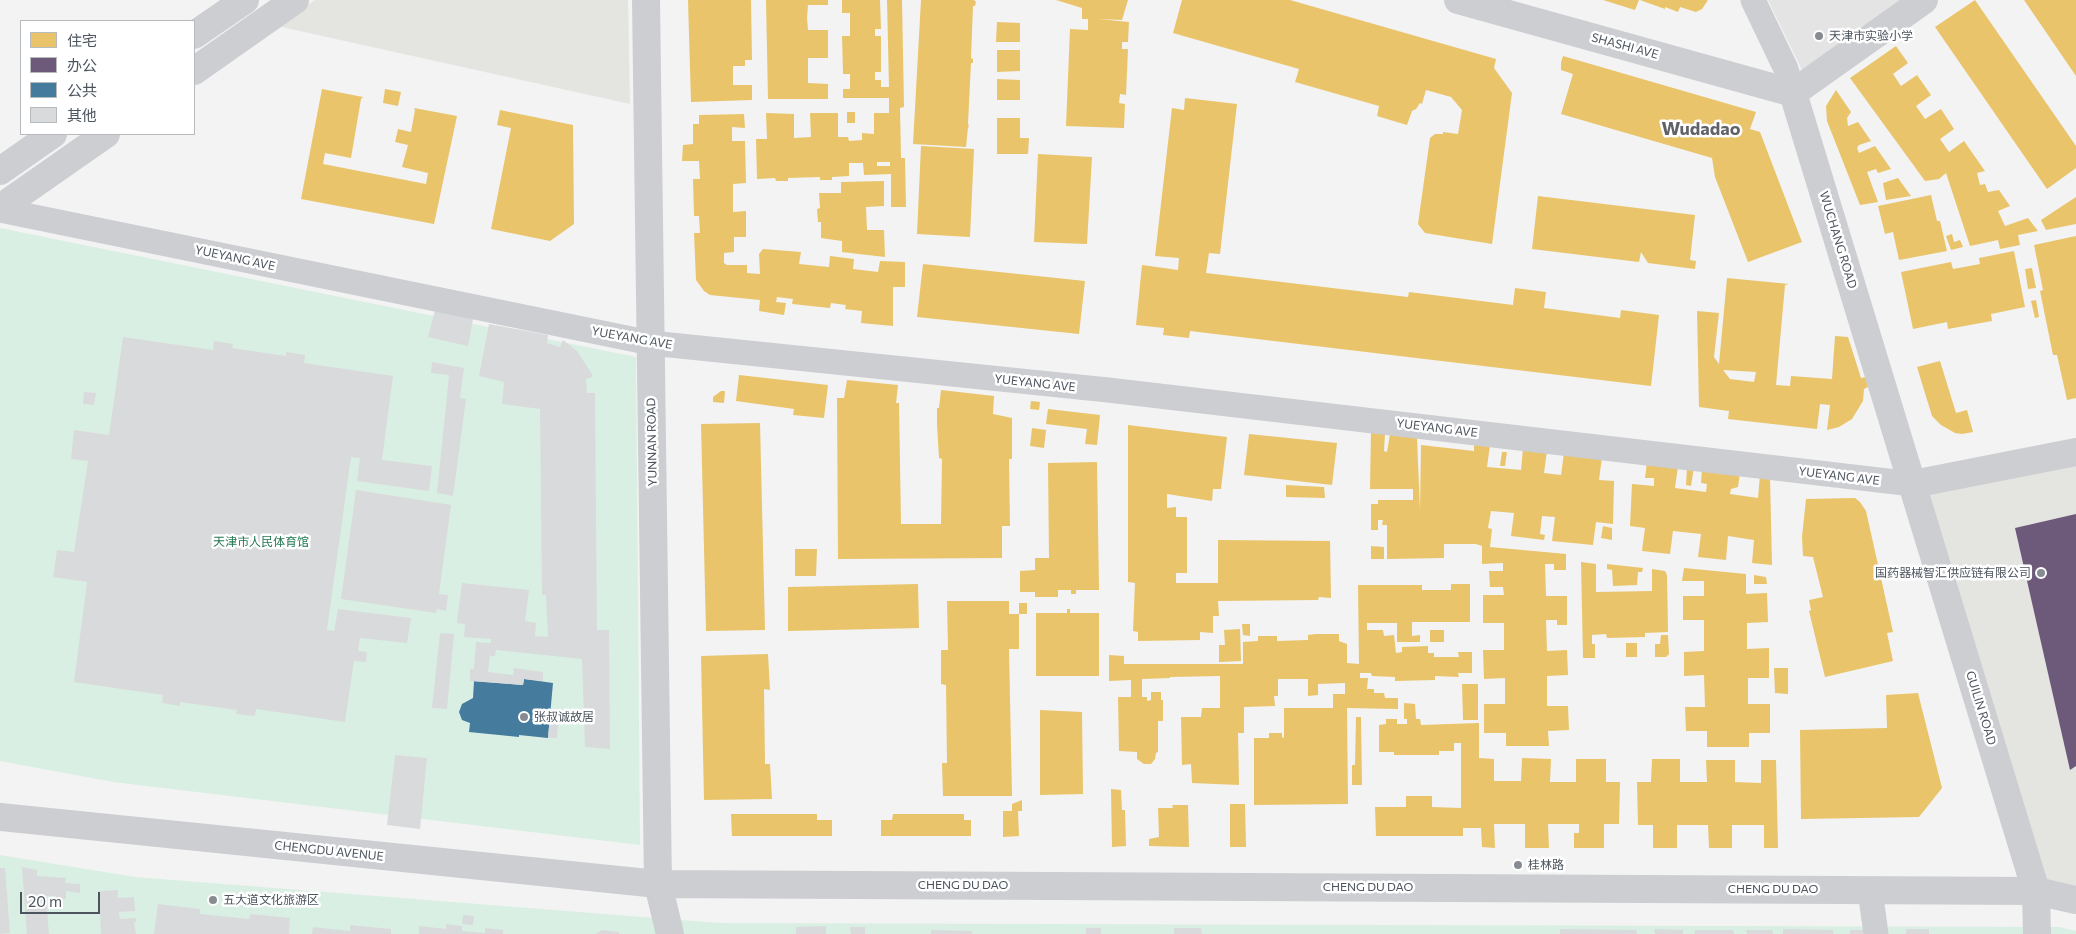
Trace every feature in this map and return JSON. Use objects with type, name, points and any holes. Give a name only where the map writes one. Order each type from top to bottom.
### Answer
[{"type":"street","points":[[195,35],[244,0]]},
{"type":"street","points":[[195,70],[295,0]]},
{"type":"street","name":"YUNNAN ROAD","points":[[646,0],[658,884],[670,934]]},
{"type":"street","name":"SHASHI AVE","points":[[1458,0],[1793,92]]},
{"type":"street","name":"WUCHANG ROAD","points":[[1753,0],[1786,69],[1913,484]]},
{"type":"street","points":[[1793,92],[1924,0]]},
{"type":"street","points":[[0,171],[52,135]]},
{"type":"street","points":[[0,209],[105,135]]},
{"type":"street","name":"YUEYANG AVE","points":[[0,209],[651,344],[1108,390],[1913,484],[2076,452]]},
{"type":"street","name":"GUILIN ROAD","points":[[1913,484],[2036,891],[2037,934]]},
{"type":"street","name":"CHENGDU AVENUE","points":[[0,817],[658,884]]},
{"type":"street","name":"CHENG DU DAO","points":[[658,884],[2036,891],[2076,900]]},
{"type":"street","points":[[1870,890],[1876,934]]},
{"type":"shaded area","points":[[315,0],[628,0],[630,104],[277,26]]},
{"type":"shaded area","name":"天津市实验小学","points":[[1768,0],[1903,0],[1803,72]]},
{"type":"shaded area","points":[[2076,458],[2076,890],[2041,882],[1925,489]]},
{"type":"green space","name":"天津市人民体育馆","points":[[0,228],[636,357],[640,845],[113,782],[0,761]]},
{"type":"green space","name":"五大道文化旅游区","points":[[0,855],[135,877],[719,923],[2059,927],[2076,931],[2076,934],[0,934]]},
{"type":"building: 住宅","points":[[688,0],[751,0],[752,60],[745,60],[745,66],[733,66],[733,85],[752,85],[752,100],[691,102]]},
{"type":"building: 住宅","points":[[766,0],[828,0],[828,5],[808,5],[807,18],[808,30],[828,30],[828,58],[808,58],[808,83],[828,84],[828,99],[768,99]]},
{"type":"building: 住宅","points":[[842,0],[880,0],[881,29],[875,29],[875,36],[881,36],[881,72],[875,72],[875,80],[881,80],[881,87],[889,87],[887,0],[902,0],[904,107],[900,108],[901,158],[905,158],[906,207],[891,207],[891,174],[864,175],[863,163],[849,163],[849,176],[832,177],[832,180],[820,180],[820,177],[788,178],[788,181],[776,181],[775,178],[757,179],[756,139],[767,139],[766,113],[794,114],[794,138],[811,137],[810,113],[838,113],[838,137],[848,137],[849,141],[862,140],[862,133],[874,134],[874,113],[889,113],[889,98],[843,98],[843,89],[850,89],[850,74],[843,74],[842,36],[850,36],[850,13],[842,13]],"holes":[[[877,162],[890,162],[890,166],[877,166]]]},
{"type":"building: 住宅","points":[[921,0],[974,0],[976,2],[975,6],[973,6],[971,58],[973,63],[971,63],[969,128],[966,147],[913,144]]},
{"type":"building: 住宅","points":[[1056,0],[1128,0],[1122,20],[1098,19],[1129,22],[1128,42],[1122,42],[1122,49],[1128,49],[1126,95],[1120,94],[1119,103],[1125,104],[1124,128],[1066,126],[1070,29],[1088,30],[1088,19],[1082,19],[1082,8]]},
{"type":"building: 住宅","points":[[1182,0],[1290,0],[1496,59],[1494,68],[1512,93],[1492,244],[1425,233],[1418,224],[1430,138],[1435,134],[1443,134],[1443,132],[1458,134],[1462,110],[1451,97],[1426,90],[1422,104],[1420,103],[1412,111],[1407,125],[1377,116],[1379,106],[1295,82],[1299,69],[1173,33]]},
{"type":"building: 住宅","points":[[1603,0],[1639,0],[1635,10]]},
{"type":"building: 住宅","points":[[1640,0],[1708,0],[1702,9],[1696,12],[1680,7],[1678,12]]},
{"type":"building: 住宅","points":[[1975,0],[2076,146],[2076,168],[2047,189],[1935,27]]},
{"type":"building: 住宅","points":[[2024,0],[2076,0],[2076,76]]},
{"type":"building: 住宅","points":[[997,22],[1020,23],[1020,42],[996,42]]},
{"type":"building: 住宅","points":[[1896,46],[1908,63],[1893,74],[1901,86],[1917,75],[1931,95],[1916,106],[1925,119],[1941,109],[1954,129],[1940,139],[1949,152],[1964,141],[1985,171],[1977,173],[1980,185],[1985,184],[1988,192],[1999,190],[2010,206],[1998,211],[2005,226],[2028,218],[2038,231],[2018,235],[2020,245],[2000,249],[1998,240],[1970,246],[1946,173],[1939,179],[1925,181],[1850,78]]},
{"type":"building: 住宅","points":[[997,50],[1020,50],[1020,71],[997,72]]},
{"type":"building: 住宅","points":[[1563,56],[1756,112],[1750,129],[1760,132],[1802,242],[1748,262],[1715,177],[1712,158],[1561,114],[1573,74],[1561,70]]},
{"type":"building: 住宅","points":[[997,79],[1020,80],[1020,100],[997,100]]},
{"type":"building: 住宅","points":[[322,89],[363,97],[361,99],[351,158],[325,153],[323,164],[426,184],[428,173],[402,167],[408,145],[395,142],[398,129],[411,132],[414,108],[457,116],[434,224],[301,199]]},
{"type":"building: 住宅","points":[[385,89],[401,92],[398,106],[383,103]]},
{"type":"building: 住宅","points":[[1836,90],[1851,112],[1847,118],[1848,126],[1858,122],[1871,141],[1859,145],[1857,148],[1859,153],[1875,146],[1891,169],[1878,173],[1876,169],[1867,172],[1878,202],[1860,205],[1827,121],[1826,106]]},
{"type":"building: 住宅","points":[[1185,98],[1237,104],[1220,254],[1209,253],[1206,273],[1408,297],[1409,292],[1513,305],[1515,288],[1546,292],[1544,308],[1620,318],[1621,310],[1659,315],[1651,386],[1190,331],[1189,338],[1163,335],[1164,328],[1136,325],[1142,265],[1178,270],[1179,258],[1155,256],[1172,108],[1184,110]]},
{"type":"building: 住宅","points":[[500,110],[573,125],[574,224],[550,241],[491,229],[511,128],[497,125]]},
{"type":"building: 住宅","points":[[847,112],[855,112],[855,123],[847,123]]},
{"type":"building: 住宅","points":[[744,114],[745,128],[732,127],[732,141],[745,141],[746,183],[733,184],[733,212],[746,211],[746,237],[734,237],[734,252],[724,253],[724,263],[727,265],[747,265],[747,273],[760,274],[759,254],[763,249],[801,252],[799,264],[829,267],[830,256],[854,259],[853,269],[878,272],[880,261],[905,262],[905,287],[893,287],[893,326],[861,323],[862,311],[845,309],[846,305],[831,303],[830,308],[792,304],[793,299],[777,297],[776,302],[786,303],[784,315],[759,311],[760,300],[710,295],[704,291],[696,280],[694,233],[700,233],[699,216],[694,216],[693,179],[700,179],[699,161],[682,161],[683,145],[693,144],[693,124],[699,124],[699,115]]},
{"type":"building: 住宅","points":[[997,118],[1020,118],[1020,138],[1029,138],[1028,154],[997,154]]},
{"type":"building: 住宅","points":[[921,146],[974,149],[970,237],[917,234]]},
{"type":"building: 住宅","points":[[1038,154],[1092,157],[1087,244],[1034,242]]},
{"type":"building: 住宅","points":[[1898,178],[1911,196],[1886,200],[1883,183]]},
{"type":"building: 住宅","points":[[884,181],[884,206],[866,207],[867,230],[884,230],[885,257],[842,252],[842,241],[821,238],[821,222],[818,222],[817,209],[820,208],[819,193],[841,193],[841,182]]},
{"type":"building: 住宅","points":[[1931,195],[1937,221],[1940,221],[1947,251],[1899,260],[1893,232],[1885,234],[1878,206]]},
{"type":"building: 住宅","points":[[1538,196],[1695,215],[1690,260],[1696,261],[1695,269],[1648,263],[1641,252],[1639,262],[1532,249]]},
{"type":"building: 住宅","points":[[2076,197],[2076,224],[2046,230],[2041,220]]},
{"type":"building: 住宅","points":[[1952,234],[1954,242],[1960,240],[1963,247],[1951,250],[1946,236]]},
{"type":"building: 住宅","points":[[2076,236],[2076,398],[2067,400],[2057,355],[2053,355],[2040,291],[2043,290],[2034,245]]},
{"type":"building: 住宅","points":[[2014,251],[2025,307],[1991,314],[1992,321],[1948,329],[1947,322],[1913,329],[1901,272],[1951,262],[1953,269],[1980,264],[1979,258]]},
{"type":"building: 住宅","points":[[923,264],[1085,281],[1079,334],[917,317]]},
{"type":"building: 住宅","points":[[2032,268],[2036,288],[2028,289],[2025,269]]},
{"type":"building: 住宅","points":[[1727,278],[1789,284],[1785,285],[1776,385],[1790,386],[1791,376],[1832,379],[1835,336],[1848,337],[1861,378],[1866,377],[1868,387],[1864,389],[1863,401],[1852,419],[1839,427],[1827,430],[1830,405],[1820,404],[1817,429],[1728,419],[1729,411],[1699,407],[1697,311],[1719,313],[1714,357],[1719,364]],"holes":[[[1723,370],[1756,372],[1754,382],[1730,379]]]},
{"type":"building: 住宅","points":[[2036,300],[2039,317],[2035,318],[2031,301]]},
{"type":"building: 住宅","points":[[1940,361],[1956,413],[1967,410],[1973,432],[1955,433],[1941,425],[1932,416],[1917,367]]},
{"type":"building: 住宅","points":[[739,375],[828,385],[824,418],[793,415],[794,409],[736,401]]},
{"type":"building: 住宅","points":[[847,380],[898,385],[896,403],[899,403],[901,524],[941,524],[942,459],[939,458],[937,408],[939,408],[941,390],[994,396],[993,414],[1012,418],[1012,459],[1009,459],[1010,526],[1002,526],[1002,558],[838,559],[837,398],[844,398]]},
{"type":"building: 住宅","points":[[721,391],[725,391],[724,403],[713,402],[713,397]]},
{"type":"building: 住宅","points":[[1031,401],[1040,402],[1039,410],[1030,409]]},
{"type":"building: 住宅","points":[[1048,409],[1100,415],[1097,445],[1085,444],[1087,429],[1046,424]]},
{"type":"building: 住宅","points":[[760,423],[765,630],[706,631],[701,424]]},
{"type":"building: 住宅","points":[[1128,425],[1227,437],[1221,489],[1213,489],[1212,501],[1167,494],[1167,508],[1176,507],[1176,517],[1187,517],[1187,573],[1176,573],[1176,583],[1218,583],[1218,540],[1330,541],[1331,598],[1319,597],[1318,600],[1218,601],[1219,616],[1213,616],[1213,633],[1200,632],[1200,640],[1138,641],[1138,632],[1133,631],[1135,583],[1128,582]]},
{"type":"building: 住宅","points":[[1032,428],[1046,430],[1044,448],[1030,446]]},
{"type":"building: 住宅","points":[[1371,432],[1385,434],[1384,451],[1387,452],[1390,434],[1417,438],[1420,510],[1421,445],[1474,451],[1474,443],[1490,445],[1487,467],[1521,470],[1523,449],[1547,451],[1544,473],[1561,475],[1564,453],[1602,457],[1599,480],[1614,481],[1613,524],[1596,522],[1593,545],[1552,541],[1555,517],[1542,516],[1540,534],[1545,535],[1544,540],[1511,536],[1514,513],[1491,511],[1488,528],[1492,529],[1490,547],[1566,554],[1566,570],[1554,570],[1554,564],[1545,564],[1546,596],[1567,596],[1567,625],[1557,625],[1557,620],[1546,620],[1547,651],[1567,650],[1568,675],[1547,676],[1547,706],[1568,706],[1569,730],[1548,731],[1549,746],[1506,746],[1506,733],[1484,733],[1484,704],[1505,704],[1505,678],[1484,679],[1483,650],[1504,650],[1504,623],[1483,623],[1483,595],[1504,595],[1503,587],[1490,587],[1489,571],[1503,571],[1503,563],[1482,564],[1482,546],[1476,544],[1444,544],[1444,558],[1387,559],[1387,525],[1382,525],[1383,520],[1378,520],[1378,530],[1371,530],[1371,504],[1378,504],[1378,500],[1413,500],[1413,489],[1370,489]]},
{"type":"building: 住宅","points":[[1249,434],[1337,443],[1332,485],[1244,475]]},
{"type":"building: 住宅","points":[[1502,452],[1507,452],[1505,466],[1500,466]]},
{"type":"building: 住宅","points":[[1097,462],[1099,590],[1076,590],[1076,594],[1071,594],[1071,590],[1058,590],[1058,597],[1035,597],[1035,592],[1020,592],[1020,571],[1035,570],[1035,558],[1049,558],[1048,463]]},
{"type":"building: 住宅","points":[[1647,463],[1678,466],[1675,488],[1706,492],[1707,484],[1701,483],[1702,468],[1740,473],[1738,487],[1731,489],[1730,494],[1758,498],[1760,475],[1770,476],[1772,565],[1752,563],[1754,540],[1728,536],[1726,560],[1698,557],[1701,534],[1673,531],[1670,554],[1642,551],[1645,528],[1630,526],[1632,484],[1654,486],[1654,478],[1645,478]]},
{"type":"building: 住宅","points":[[1687,467],[1694,467],[1691,486],[1686,485]]},
{"type":"building: 住宅","points":[[1286,485],[1324,487],[1325,498],[1286,497]]},
{"type":"building: 住宅","points":[[1855,498],[1866,511],[1893,632],[1887,633],[1893,661],[1825,677],[1809,611],[1811,610],[1809,600],[1823,597],[1813,557],[1803,556],[1802,537],[1806,499]]},
{"type":"building: 住宅","points":[[1603,526],[1612,528],[1612,540],[1601,538]]},
{"type":"building: 住宅","points":[[1371,546],[1384,547],[1384,559],[1371,559]]},
{"type":"building: 住宅","points":[[795,549],[817,549],[816,576],[795,576]]},
{"type":"building: 住宅","points":[[1581,562],[1596,564],[1596,592],[1652,591],[1652,569],[1665,571],[1667,575],[1668,632],[1645,633],[1645,637],[1607,638],[1606,634],[1592,635],[1592,644],[1595,644],[1595,658],[1583,658]]},
{"type":"building: 住宅","points":[[1607,564],[1643,568],[1642,572],[1638,572],[1637,585],[1613,586],[1612,570],[1607,569]]},
{"type":"building: 住宅","points":[[1684,568],[1746,574],[1746,594],[1767,593],[1768,622],[1747,623],[1747,649],[1769,648],[1769,678],[1748,678],[1748,704],[1770,704],[1770,733],[1749,733],[1749,747],[1707,747],[1707,731],[1686,731],[1685,707],[1705,707],[1704,675],[1684,676],[1684,652],[1704,651],[1704,620],[1683,620],[1683,596],[1704,596],[1704,581],[1682,581]]},
{"type":"building: 住宅","points":[[1754,575],[1766,577],[1767,584],[1754,584]]},
{"type":"building: 住宅","points":[[918,584],[919,628],[788,631],[788,587]]},
{"type":"building: 住宅","points":[[1451,584],[1470,584],[1470,622],[1412,622],[1412,636],[1420,635],[1420,642],[1397,642],[1397,623],[1367,623],[1367,630],[1383,630],[1384,636],[1394,635],[1396,653],[1402,652],[1402,647],[1428,646],[1428,653],[1434,653],[1434,657],[1459,657],[1458,652],[1472,652],[1472,673],[1458,673],[1459,677],[1435,676],[1435,680],[1395,681],[1395,677],[1372,676],[1371,673],[1360,673],[1360,678],[1368,678],[1367,689],[1374,689],[1374,693],[1384,693],[1385,698],[1398,698],[1398,709],[1347,708],[1348,804],[1254,805],[1254,738],[1269,738],[1269,733],[1282,733],[1284,738],[1284,708],[1333,708],[1333,694],[1345,694],[1345,683],[1318,684],[1318,695],[1308,696],[1308,679],[1278,679],[1278,696],[1274,696],[1275,706],[1244,707],[1244,733],[1238,733],[1239,785],[1192,783],[1191,764],[1182,765],[1181,717],[1201,717],[1202,708],[1220,708],[1220,676],[1142,679],[1142,697],[1147,697],[1147,701],[1151,700],[1151,692],[1161,692],[1161,700],[1163,700],[1163,721],[1158,721],[1158,752],[1151,764],[1144,764],[1137,759],[1137,752],[1119,751],[1118,697],[1131,697],[1131,680],[1109,681],[1109,655],[1124,656],[1124,664],[1243,664],[1243,642],[1258,641],[1258,636],[1277,636],[1277,641],[1308,640],[1308,635],[1316,634],[1339,634],[1339,641],[1347,644],[1347,663],[1359,664],[1358,585],[1422,585],[1422,590],[1451,590]]},
{"type":"building: 住宅","points":[[947,601],[1009,601],[1009,614],[1019,614],[1019,649],[1009,649],[1012,796],[943,796],[942,763],[947,763],[946,685],[941,684],[941,650],[948,650]]},
{"type":"building: 住宅","points":[[1019,603],[1027,603],[1027,614],[1019,614]]},
{"type":"building: 住宅","points":[[1067,609],[1070,609],[1070,613],[1099,613],[1099,676],[1036,676],[1036,613],[1067,613]]},
{"type":"building: 住宅","points":[[1242,624],[1250,624],[1250,636],[1243,635]]},
{"type":"building: 住宅","points":[[1240,629],[1241,661],[1219,662],[1219,645],[1225,645],[1224,630]]},
{"type":"building: 住宅","points":[[1430,630],[1444,630],[1444,642],[1430,642]]},
{"type":"building: 住宅","points":[[1661,635],[1668,635],[1669,654],[1666,657],[1655,657],[1655,644],[1660,644]]},
{"type":"building: 住宅","points":[[1626,643],[1637,643],[1637,657],[1626,657]]},
{"type":"building: 住宅","points":[[768,654],[770,690],[764,689],[765,764],[770,764],[772,799],[704,800],[701,656]]},
{"type":"building: 住宅","points":[[1774,668],[1788,668],[1788,694],[1775,693]]},
{"type":"building: 住宅","points":[[1462,684],[1478,684],[1478,720],[1463,720]]},
{"type":"building: 住宅","points":[[1918,693],[1942,788],[1919,817],[1801,819],[1800,730],[1887,728],[1886,695]]},
{"type":"building: 住宅","points":[[1404,703],[1415,704],[1416,719],[1420,719],[1421,725],[1479,723],[1479,758],[1494,759],[1494,781],[1521,781],[1522,758],[1551,759],[1550,782],[1576,782],[1576,759],[1606,759],[1606,782],[1620,782],[1619,824],[1604,824],[1604,848],[1574,848],[1574,833],[1579,833],[1579,824],[1548,824],[1549,848],[1525,848],[1525,824],[1494,824],[1495,848],[1482,847],[1481,828],[1463,828],[1463,836],[1376,836],[1375,807],[1406,807],[1406,796],[1432,796],[1432,807],[1461,808],[1461,743],[1454,743],[1454,751],[1439,751],[1439,755],[1394,755],[1394,752],[1379,752],[1379,725],[1386,724],[1386,719],[1397,719],[1397,724],[1407,724],[1407,719],[1404,719]]},
{"type":"building: 住宅","points":[[1040,710],[1082,712],[1083,794],[1040,795]]},
{"type":"building: 住宅","points":[[1356,717],[1361,717],[1362,785],[1352,785],[1352,765],[1355,765]]},
{"type":"building: 住宅","points":[[1652,759],[1680,759],[1680,782],[1707,782],[1706,760],[1735,760],[1735,782],[1761,783],[1761,760],[1776,760],[1778,848],[1764,848],[1764,825],[1732,825],[1732,848],[1709,848],[1708,825],[1677,825],[1677,848],[1653,848],[1653,825],[1638,825],[1637,782],[1651,782]]},
{"type":"building: 住宅","points":[[1111,789],[1121,790],[1122,810],[1125,810],[1126,846],[1112,847]]},
{"type":"building: 住宅","points":[[1022,800],[1022,811],[1018,811],[1019,836],[1003,837],[1003,811],[1012,811],[1012,804]]},
{"type":"building: 住宅","points":[[1230,804],[1245,804],[1246,847],[1230,847]]},
{"type":"building: 住宅","points":[[1172,805],[1188,805],[1189,847],[1149,846],[1149,839],[1159,837],[1158,808],[1173,808]]},
{"type":"building: 住宅","points":[[731,814],[817,814],[817,820],[832,820],[832,836],[732,836]]},
{"type":"building: 住宅","points":[[893,814],[964,814],[964,820],[971,820],[971,836],[881,836],[881,820],[892,820]]},
{"type":"building: 办公","points":[[2076,514],[2076,766],[2070,770],[2015,528]]},
{"type":"building: 公共","points":[[524,679],[553,683],[548,738],[469,732],[470,723],[462,720],[459,712],[462,704],[473,698],[474,681],[523,685]]},
{"type":"building: 其他","points":[[435,310],[473,319],[468,346],[428,337]]},
{"type":"building: 其他","points":[[489,324],[548,335],[547,343],[560,347],[563,340],[577,351],[592,374],[592,377],[586,379],[587,393],[595,393],[597,630],[609,630],[610,749],[585,747],[582,659],[496,650],[495,656],[490,656],[488,672],[513,675],[514,668],[543,672],[543,681],[524,679],[523,685],[470,681],[470,669],[474,669],[476,642],[491,643],[491,639],[464,637],[465,624],[457,623],[462,583],[529,590],[525,621],[536,623],[535,636],[548,637],[546,595],[542,595],[540,409],[502,404],[504,382],[479,376]]},
{"type":"building: 其他","name":"天津市人民体育馆","points":[[123,337],[213,350],[214,341],[233,344],[232,348],[286,356],[286,352],[305,355],[304,363],[393,376],[382,460],[432,466],[429,491],[357,481],[360,458],[351,457],[327,630],[334,631],[338,609],[411,618],[407,643],[360,638],[358,651],[367,652],[366,662],[354,661],[345,722],[256,709],[255,716],[236,714],[237,710],[180,702],[180,706],[162,703],[163,695],[74,682],[87,582],[53,577],[57,550],[74,552],[88,461],[71,459],[74,430],[109,435]]},
{"type":"building: 其他","points":[[432,362],[464,368],[460,398],[466,399],[453,496],[437,493],[449,375],[431,373]]},
{"type":"building: 其他","points":[[84,392],[96,393],[94,405],[83,404]]},
{"type":"building: 其他","points":[[356,490],[451,505],[439,594],[448,595],[446,611],[437,609],[436,613],[341,599]]},
{"type":"building: 其他","points":[[440,633],[454,634],[447,709],[432,708]]},
{"type":"building: 其他","points":[[550,715],[559,716],[557,738],[548,738]]},
{"type":"building: 其他","points":[[395,755],[427,758],[420,829],[387,825]]},
{"type":"building: 其他","points":[[22,867],[37,870],[37,876],[66,878],[65,883],[80,884],[80,893],[66,891],[66,899],[46,896],[49,934],[27,934]]},
{"type":"building: 其他","points":[[0,868],[5,868],[10,933],[0,934]]},
{"type":"building: 其他","points":[[118,890],[118,898],[134,897],[135,911],[119,912],[120,919],[136,918],[136,922],[134,922],[136,934],[101,934],[99,891]]},
{"type":"building: 其他","points":[[158,904],[200,909],[200,914],[249,919],[250,914],[290,918],[289,934],[154,934]]},
{"type":"building: 其他","points":[[463,915],[474,916],[473,925],[462,924]]},
{"type":"building: 其他","points":[[446,924],[462,926],[462,931],[485,933],[485,928],[503,930],[503,934],[419,934],[419,926],[446,929]]},
{"type":"building: 其他","points":[[350,925],[391,929],[391,934],[312,934],[313,927],[350,931]]},
{"type":"building: 其他","points":[[826,926],[826,934],[796,934],[796,927]]},
{"type":"building: 其他","points":[[850,927],[865,927],[865,934],[851,934]]},
{"type":"building: 其他","points":[[1086,928],[1101,928],[1101,934],[1086,934]]},
{"type":"building: 其他","points":[[1174,928],[1201,928],[1202,934],[1174,934]]},
{"type":"building: 其他","points":[[1560,929],[1636,930],[1637,934],[1560,934]]},
{"type":"building: 其他","points":[[1654,929],[1683,930],[1683,934],[1655,934]]},
{"type":"building: 其他","points":[[1783,929],[1833,930],[1833,934],[1783,934]]},
{"type":"building: 其他","points":[[1906,929],[1929,929],[1929,934],[1906,934]]},
{"type":"building: 其他","points":[[602,930],[619,932],[619,934],[596,934]]},
{"type":"building: 其他","points":[[931,930],[972,931],[972,934],[931,934]]},
{"type":"building: 其他","points":[[1695,930],[1733,930],[1734,934],[1695,934]]},
{"type":"building: 其他","points":[[1746,930],[1772,930],[1773,934],[1747,934]]},
{"type":"building: 其他","points":[[1850,930],[1864,930],[1865,934],[1850,934]]},
{"type":"place","name":"天津市实验小学","points":[[1819,36]]},
{"type":"place","name":"国药器械智汇供应链有限公司","points":[[2041,573]]},
{"type":"place","name":"张叔诚故居","points":[[524,717]]},
{"type":"place","name":"桂林路","points":[[1518,865]]},
{"type":"place","name":"五大道文化旅游区","points":[[213,900]]},
{"type":"district","name":"Wudadao","points":[[1701,129]]}]
